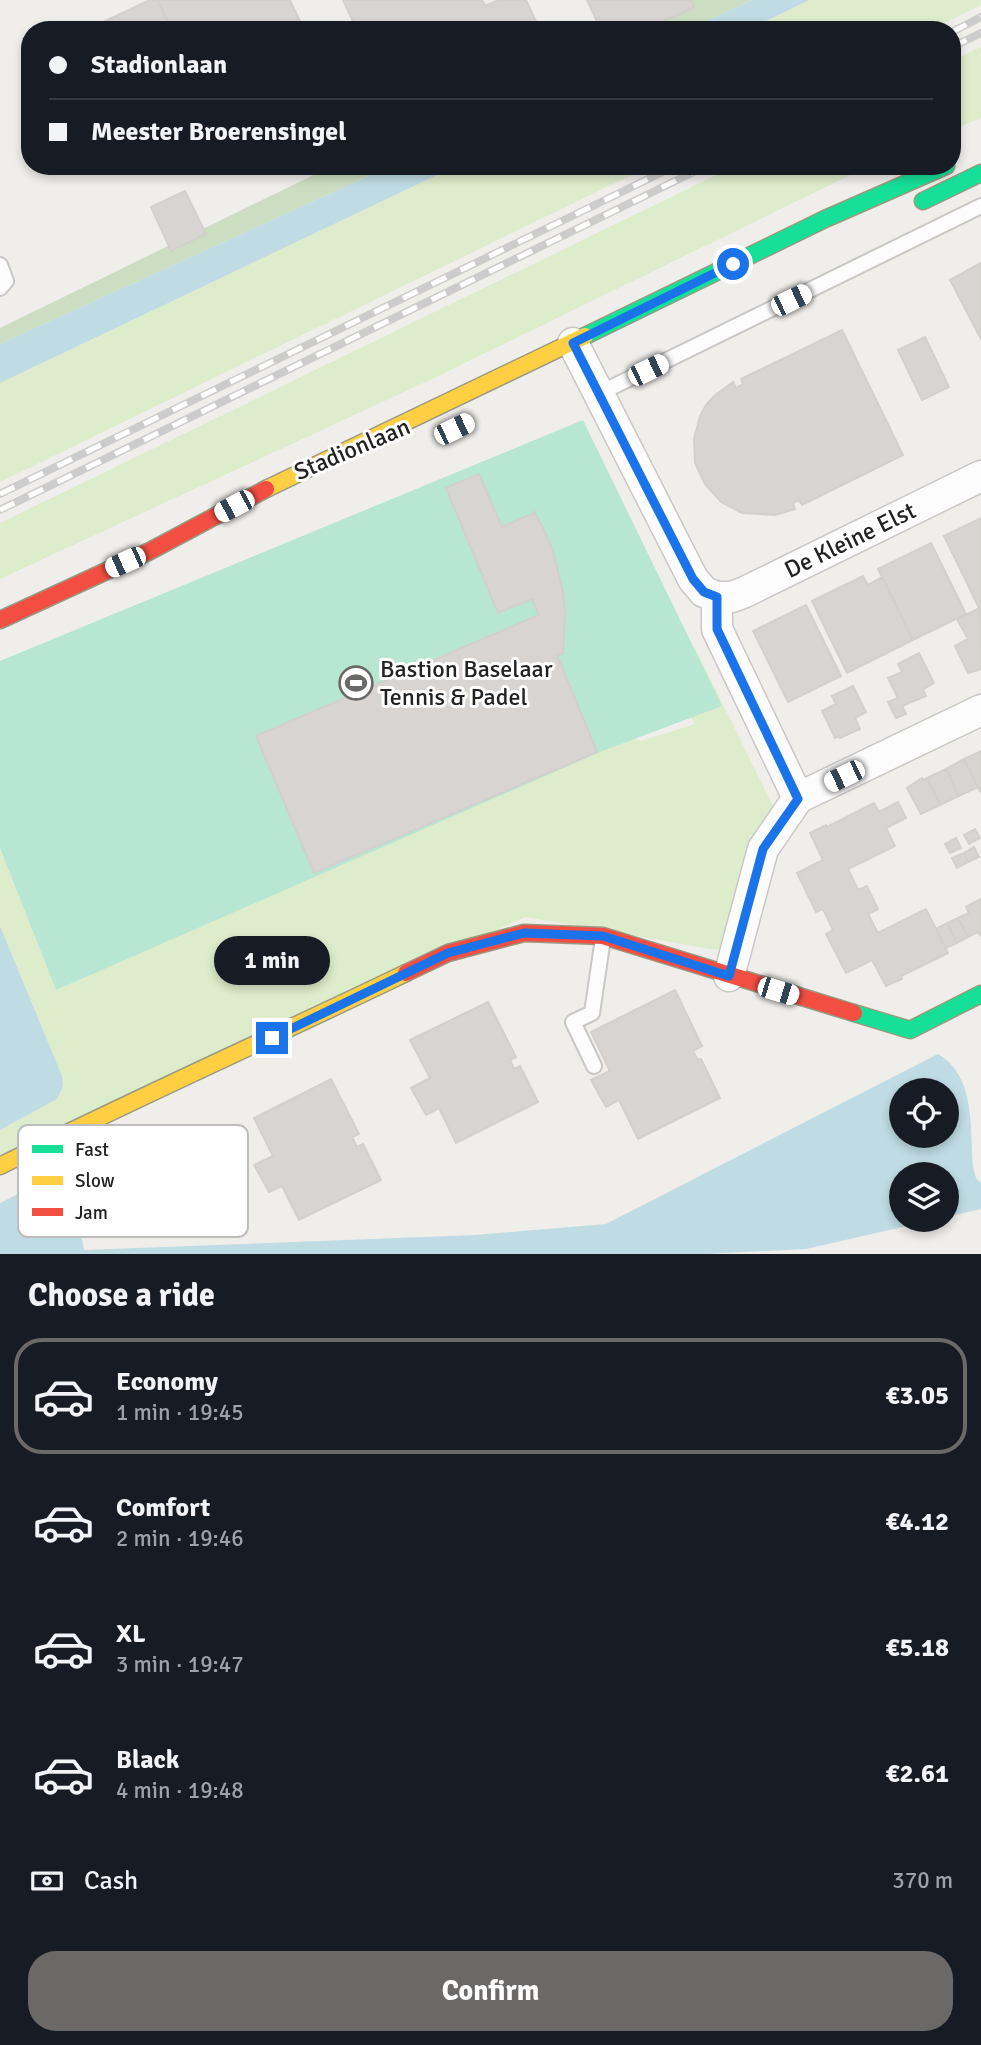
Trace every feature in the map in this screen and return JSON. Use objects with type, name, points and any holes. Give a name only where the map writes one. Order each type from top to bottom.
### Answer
[{"type":"main road","points":[[907,209],[981,173]]},
{"type":"main road","name":"Stadionlaan","points":[[0,620],[150,551],[256,494],[583,360],[825,219],[925,175]]},
{"type":"main road","name":"Stadionlaan","points":[[150,551],[252,515]]},
{"type":"main road","points":[[82,1125],[221,1062],[448,953],[524,933],[603,936],[910,1030],[981,994]]},
{"type":"main road","points":[[0,1166],[18,1157]]},
{"type":"street","points":[[583,360],[693,579],[704,592],[717,597],[717,629],[798,799]]},
{"type":"street","name":"De Kleine Elst","points":[[717,597],[732,597],[745,592],[981,476]]},
{"type":"street","points":[[729,976],[763,849],[798,799],[981,710]]},
{"type":"lane","points":[[600,393],[981,206]]},
{"type":"lane","points":[[0,265],[6,281],[0,288]]},
{"type":"lane","points":[[594,1066],[573,1022],[592,1013],[603,936]]},
{"type":"green space","points":[[670,0],[752,0],[706,21],[624,21]]},
{"type":"green space","points":[[809,0],[981,0],[981,5],[949,21],[766,21]]},
{"type":"green space","points":[[981,47],[981,118],[961,126],[961,57]]},
{"type":"green space","points":[[314,175],[371,175],[0,344],[0,328]]},
{"type":"green space","points":[[437,175],[631,175],[0,482],[0,383]]},
{"type":"green space","points":[[716,175],[851,175],[432,379],[0,579],[0,523]]},
{"type":"green space","name":"Bastion Baselaar Tennis & Padel","points":[[583,420],[722,706],[600,752],[56,990],[0,848],[0,661]]},
{"type":"green space","points":[[694,646],[775,810],[724,947],[717,950],[525,917],[68,1125],[18,1125],[18,1148],[0,1156],[0,1130],[57,1099],[62,1076],[0,926],[0,848],[56,990],[314,873],[631,738],[641,741],[695,724],[687,712],[679,648]]},
{"type":"water","points":[[752,0],[809,0],[766,21],[706,21]]},
{"type":"water","points":[[371,175],[437,175],[0,383],[0,344]]},
{"type":"water","points":[[0,926],[62,1076],[63,1086],[57,1099],[0,1130]]},
{"type":"water","points":[[938,1054],[950,1064],[959,1076],[965,1089],[971,1120],[973,1167],[976,1178],[981,1183],[981,1209],[959,1214],[959,1162],[889,1162],[889,1230],[806,1249],[706,1254],[0,1254],[0,1203],[18,1194],[18,1237],[82,1237],[84,1250],[475,1235],[606,1224],[889,1079],[889,1148],[959,1148],[959,1078],[891,1078]]},
{"type":"building","points":[[150,0],[158,0],[167,21],[105,21]]},
{"type":"building","points":[[158,0],[290,0],[300,21],[167,21]]},
{"type":"building","points":[[343,0],[482,0],[485,6],[499,0],[526,0],[536,21],[353,21]]},
{"type":"building","points":[[587,0],[691,0],[694,7],[664,21],[597,21]]},
{"type":"building","points":[[185,191],[206,234],[171,251],[151,207]]},
{"type":"building","points":[[981,263],[981,339],[950,280]]},
{"type":"building","points":[[842,330],[903,455],[802,505],[799,500],[793,503],[795,509],[775,515],[742,513],[721,502],[705,484],[695,463],[694,439],[706,405],[733,382],[736,388],[743,384],[741,379]]},
{"type":"building","points":[[925,337],[949,387],[922,400],[898,350]]},
{"type":"building","points":[[479,474],[502,527],[534,511],[545,532],[553,551],[563,592],[563,654],[557,655],[597,752],[314,873],[256,736],[539,615],[532,599],[498,613],[446,488]]},
{"type":"building","points":[[981,518],[981,607],[979,608],[944,536]]},
{"type":"building","points":[[931,543],[966,614],[913,640],[878,569]]},
{"type":"building","points":[[863,576],[868,585],[882,577],[913,640],[847,673],[812,601]]},
{"type":"building","points":[[806,605],[841,676],[788,702],[753,631]]},
{"type":"building","points":[[980,608],[981,669],[968,673],[955,646],[968,639],[957,619]]},
{"type":"building","points":[[919,653],[934,683],[923,689],[926,696],[902,706],[906,714],[896,718],[888,702],[898,698],[888,678],[902,672],[898,664]]},
{"type":"building","points":[[853,686],[866,712],[855,718],[860,729],[835,738],[822,711],[836,704],[832,696]]},
{"type":"building","points":[[981,751],[981,793],[964,759]]},
{"type":"building","points":[[964,759],[978,787],[959,796],[946,769]]},
{"type":"building","points":[[946,769],[959,796],[940,805],[927,778]]},
{"type":"building","points":[[922,778],[927,778],[940,805],[921,814],[907,788]]},
{"type":"building","points":[[898,802],[906,818],[886,828],[895,846],[848,869],[858,890],[867,886],[878,909],[868,914],[878,933],[926,909],[948,953],[886,986],[872,960],[846,973],[826,934],[833,930],[823,909],[816,912],[797,873],[823,860],[810,833],[874,803],[879,812]]},
{"type":"building","points":[[975,829],[980,838],[969,844],[964,835]]},
{"type":"building","points":[[956,838],[961,848],[950,853],[945,844]]},
{"type":"building","points":[[974,847],[979,857],[968,862],[964,853]]},
{"type":"building","points":[[964,853],[968,862],[957,868],[952,858]]},
{"type":"building","points":[[981,899],[981,936],[978,932],[968,937],[958,918],[969,913],[966,907]]},
{"type":"building","points":[[958,918],[968,937],[957,943],[947,923]]},
{"type":"building","points":[[947,923],[957,943],[946,948],[936,929]]},
{"type":"building","points":[[675,990],[702,1046],[693,1051],[698,1060],[701,1059],[720,1098],[638,1139],[619,1100],[606,1107],[591,1080],[610,1071],[591,1032]]},
{"type":"building","points":[[488,1002],[516,1057],[510,1060],[514,1069],[520,1066],[538,1102],[456,1143],[439,1108],[426,1115],[411,1088],[430,1078],[410,1040]]},
{"type":"building","points":[[331,1079],[359,1134],[352,1137],[357,1147],[363,1144],[381,1180],[299,1220],[282,1186],[269,1192],[254,1165],[273,1156],[254,1118]]},
{"type":"railway","points":[[961,27],[981,17]]},
{"type":"railway","points":[[961,43],[981,33]]},
{"type":"railway","points":[[0,494],[656,175]]},
{"type":"railway","points":[[0,510],[688,175]]},
{"type":"traffic: fast","points":[[923,201],[981,173]]},
{"type":"traffic: fast","points":[[585,336],[825,219],[925,175]]},
{"type":"traffic: fast","points":[[854,1013],[910,1030],[981,994]]},
{"type":"traffic: slow","points":[[266,489],[585,336]]},
{"type":"traffic: slow","points":[[85,1125],[406,973]]},
{"type":"traffic: slow","points":[[0,1166],[18,1157]]},
{"type":"traffic: jam","points":[[0,620],[150,551],[266,489]]},
{"type":"traffic: jam","points":[[406,973],[448,953],[524,933],[603,936],[854,1013]]},
{"type":"place","name":"Bastion Baselaar Tennis & Padel","points":[[356,683]]},
{"type":"route","points":[[272,1038],[448,953],[524,933],[603,936],[729,976],[763,849],[798,799],[717,629],[717,597],[704,592],[693,579],[573,343],[733,264]]}]
